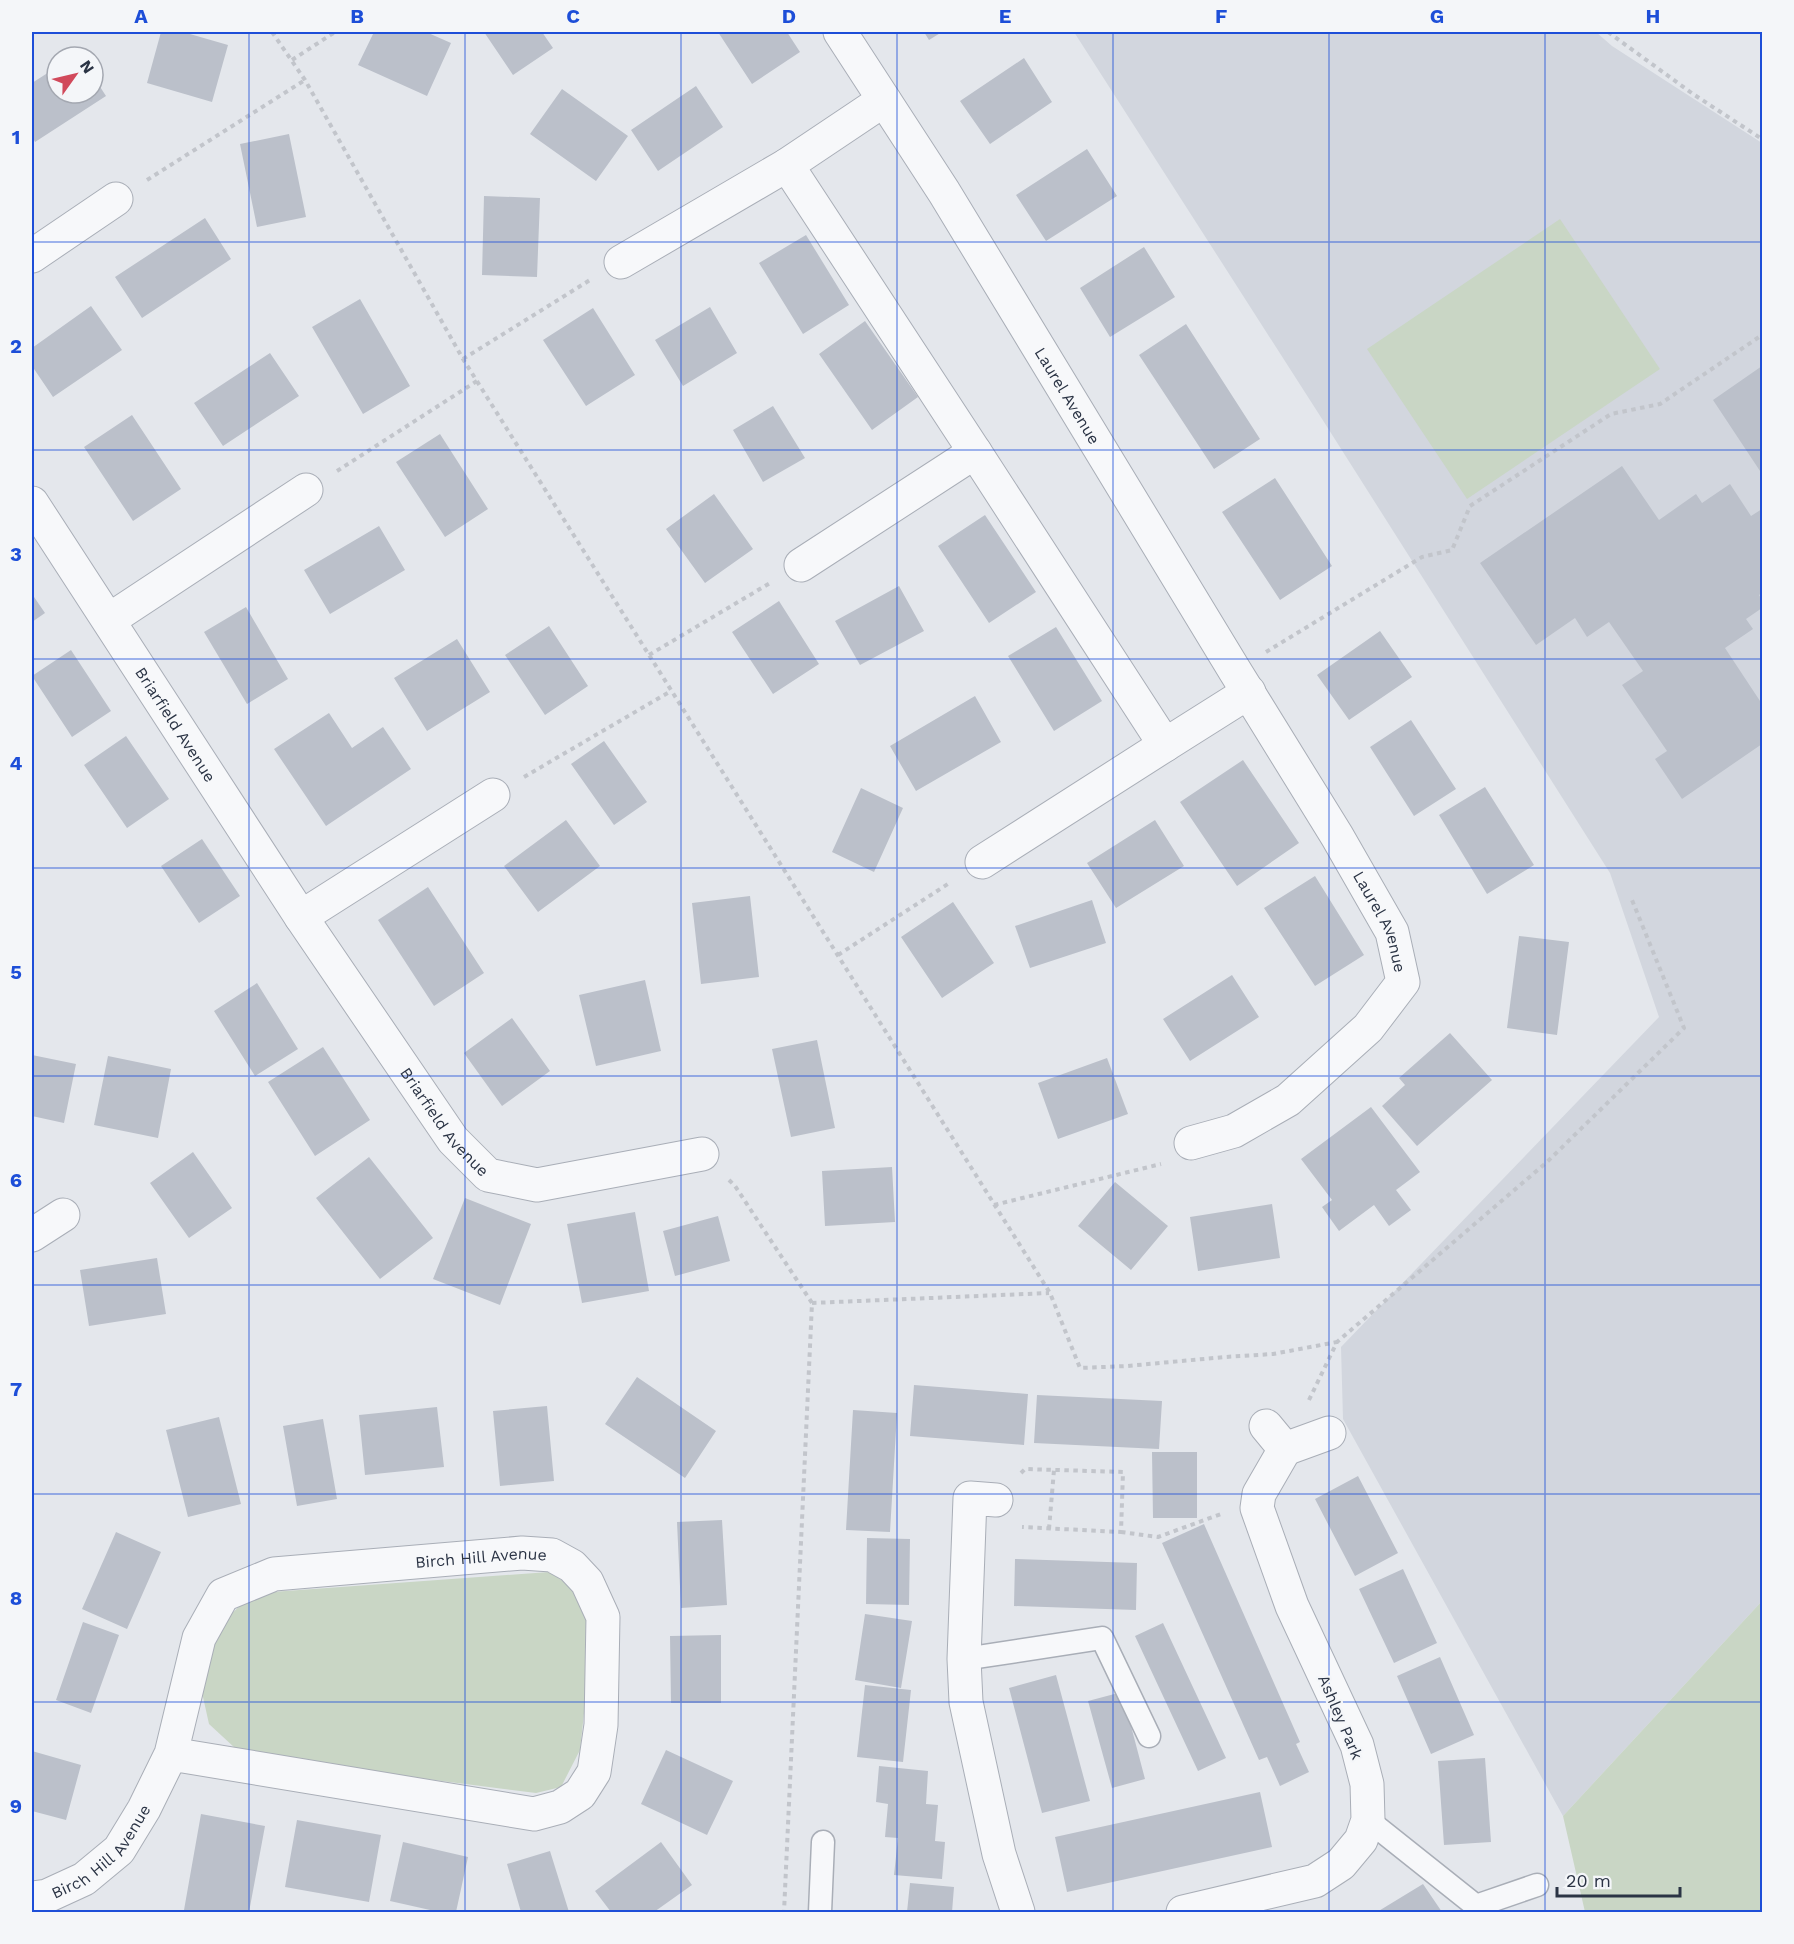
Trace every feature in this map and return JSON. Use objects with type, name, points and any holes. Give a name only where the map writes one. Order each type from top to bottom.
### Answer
[{"type":"street","name":"Laurel Avenue","points":[[840,32],[944,192],[1337,836],[1392,932],[1403,982],[1368,1028],[1288,1100],[1234,1131],[1191,1143]]},
{"type":"street","points":[[621,262],[787,165],[884,100]]},
{"type":"street","points":[[787,165],[1165,745]]},
{"type":"street","points":[[32,256],[116,199]]},
{"type":"street","points":[[801,565],[975,452]]},
{"type":"street","points":[[109,620],[306,490]]},
{"type":"street","name":"Briarfield Avenue","points":[[32,503],[301,917],[453,1140],[488,1175],[537,1185],[702,1154]]},
{"type":"street","points":[[982,862],[1165,745],[1242,682]]},
{"type":"street","points":[[301,917],[492,795]]},
{"type":"street","points":[[32,1235],[63,1215]]},
{"type":"street","points":[[1257,1508],[1275,1438],[1329,1433]]},
{"type":"street","points":[[996,1500],[970,1498],[964,1659],[966,1702],[999,1854],[1018,1912]]},
{"type":"street","name":"Ashley Park","points":[[1186,1912],[1315,1881],[1341,1864],[1361,1840],[1368,1820],[1367,1784],[1356,1745],[1292,1606],[1257,1508]]},
{"type":"street","name":"Birch Hill Avenue","points":[[32,1898],[47,1896],[84,1879],[119,1850],[144,1809],[171,1754],[199,1638],[223,1595],[274,1574],[522,1553],[552,1555],[572,1566],[587,1582],[603,1617],[601,1725],[594,1772],[580,1794],[560,1807],[534,1814],[171,1754]]},
{"type":"lane","points":[[964,1659],[1102,1638],[1149,1736]]},
{"type":"lane","points":[[1368,1820],[1476,1906],[1537,1885]]},
{"type":"lane","points":[[820,1912],[823,1842]]},
{"type":"path","points":[[272,32],[304,80],[463,359],[1050,1293],[1080,1368],[1274,1354],[1337,1342]]},
{"type":"path","points":[[292,60],[335,32]]},
{"type":"path","points":[[1608,32],[1692,94],[1762,139]]},
{"type":"path","points":[[116,199],[304,80]]},
{"type":"path","points":[[463,359],[621,262]]},
{"type":"path","points":[[1242,682],[1422,557],[1452,550],[1470,507],[1611,414],[1660,404],[1762,335]]},
{"type":"path","points":[[306,490],[478,381]]},
{"type":"path","points":[[650,656],[801,565]]},
{"type":"path","points":[[492,795],[671,691]]},
{"type":"path","points":[[838,955],[982,862]]},
{"type":"path","points":[[1275,1438],[1337,1342],[1547,1162],[1684,1028],[1632,900]]},
{"type":"path","points":[[994,1205],[1170,1161],[1191,1143]]},
{"type":"path","points":[[702,1154],[735,1186],[812,1303],[783,1912]]},
{"type":"path","points":[[812,1303],[1050,1293]]},
{"type":"path","points":[[1025,1469],[1123,1473],[1121,1532]]},
{"type":"path","points":[[1049,1528],[1054,1470]]},
{"type":"path","points":[[1015,1527],[1121,1532],[1158,1537],[1240,1507],[1257,1508]]},
{"type":"shaded area","points":[[1074,32],[1596,32],[1612,46],[1762,143],[1762,1601],[1563,1816],[1343,1419],[1341,1347],[1659,1017],[1610,873]]},
{"type":"green space","points":[[1560,219],[1660,369],[1467,499],[1367,349]]},
{"type":"green space","points":[[549,1572],[574,1588],[586,1619],[585,1704],[580,1750],[561,1787],[536,1793],[309,1764],[235,1748],[209,1724],[201,1688],[211,1648],[227,1618],[246,1600],[272,1592]]},
{"type":"green space","points":[[1762,1601],[1762,1912],[1585,1912],[1563,1816]]},
{"type":"building","points":[[161,32],[183,32],[228,45],[212,102],[147,83]]},
{"type":"building","points":[[374,32],[426,32],[451,43],[427,96],[358,65]]},
{"type":"building","points":[[484,32],[542,32],[553,48],[513,75]]},
{"type":"building","points":[[718,32],[787,32],[800,52],[752,84]]},
{"type":"building","points":[[924,32],[942,32],[929,40]]},
{"type":"building","points":[[1024,58],[1052,102],[990,144],[960,101]]},
{"type":"building","points":[[45,75],[45,105],[92,105],[35,142],[32,136],[32,83]]},
{"type":"building","points":[[696,86],[723,127],[658,171],[631,130]]},
{"type":"building","points":[[562,89],[628,136],[596,181],[530,134]]},
{"type":"building","points":[[289,134],[306,217],[257,227],[240,144]]},
{"type":"building","points":[[1087,149],[1117,196],[1046,241],[1016,195]]},
{"type":"building","points":[[484,196],[540,198],[537,277],[482,275]]},
{"type":"building","points":[[205,218],[231,259],[142,318],[115,277]]},
{"type":"building","points":[[806,235],[849,305],[803,334],[759,263]]},
{"type":"building","points":[[1144,247],[1175,297],[1110,337],[1080,288]]},
{"type":"building","points":[[360,299],[410,386],[363,414],[312,327]]},
{"type":"building","points":[[91,306],[122,350],[53,397],[32,366],[32,348]]},
{"type":"building","points":[[710,307],[737,353],[683,386],[655,340]]},
{"type":"building","points":[[593,308],[635,375],[586,406],[543,340]]},
{"type":"building","points":[[865,321],[918,397],[872,430],[819,354]]},
{"type":"building","points":[[1186,324],[1260,439],[1214,469],[1139,355]]},
{"type":"building","points":[[270,353],[299,396],[223,446],[194,403]]},
{"type":"building","points":[[1762,366],[1762,474],[1713,400]]},
{"type":"building","points":[[773,406],[805,458],[763,482],[733,430]]},
{"type":"building","points":[[132,415],[181,489],[133,521],[84,447]]},
{"type":"building","points":[[440,434],[488,509],[445,537],[396,462]]},
{"type":"building","points":[[1622,466],[1659,520],[1696,494],[1702,503],[1730,484],[1751,516],[1762,509],[1762,593],[1759,595],[1762,608],[1746,619],[1753,629],[1725,648],[1760,701],[1762,700],[1762,744],[1682,799],[1655,759],[1667,751],[1622,685],[1643,671],[1609,622],[1587,637],[1575,618],[1536,645],[1480,563]]},
{"type":"building","points":[[1275,478],[1332,566],[1280,600],[1222,512]]},
{"type":"building","points":[[714,494],[753,549],[705,583],[666,529]]},
{"type":"building","points":[[985,515],[1036,592],[989,623],[938,546]]},
{"type":"building","points":[[379,526],[405,570],[330,614],[304,570]]},
{"type":"building","points":[[899,586],[924,631],[860,665],[835,621]]},
{"type":"building","points":[[32,594],[45,613],[32,622]]},
{"type":"building","points":[[779,601],[819,664],[773,694],[732,632]]},
{"type":"building","points":[[246,607],[288,679],[247,704],[204,632]]},
{"type":"building","points":[[549,626],[588,686],[545,715],[505,655]]},
{"type":"building","points":[[1056,627],[1102,701],[1054,731],[1008,656]]},
{"type":"building","points":[[1380,631],[1412,677],[1349,720],[1317,675]]},
{"type":"building","points":[[457,639],[490,692],[427,731],[394,678]]},
{"type":"building","points":[[71,650],[111,711],[72,737],[32,676]]},
{"type":"building","points":[[975,696],[1001,742],[916,791],[890,746]]},
{"type":"building","points":[[329,713],[352,748],[383,727],[411,769],[326,826],[274,749]]},
{"type":"building","points":[[1411,720],[1456,789],[1414,816],[1370,747]]},
{"type":"building","points":[[126,736],[169,799],[127,828],[84,765]]},
{"type":"building","points":[[604,741],[647,802],[614,825],[571,764]]},
{"type":"building","points":[[1243,760],[1299,843],[1237,886],[1180,802]]},
{"type":"building","points":[[1485,787],[1534,865],[1487,894],[1439,815]]},
{"type":"building","points":[[861,788],[903,808],[874,872],[832,852]]},
{"type":"building","points":[[566,820],[600,866],[538,912],[504,866]]},
{"type":"building","points":[[1155,820],[1184,866],[1116,908],[1087,863]]},
{"type":"building","points":[[202,839],[240,896],[199,923],[161,866]]},
{"type":"building","points":[[1315,876],[1364,955],[1315,986],[1264,908]]},
{"type":"building","points":[[428,887],[484,973],[434,1006],[378,920]]},
{"type":"building","points":[[750,896],[759,977],[701,984],[692,903]]},
{"type":"building","points":[[1092,900],[1106,943],[1030,968],[1015,926]]},
{"type":"building","points":[[953,902],[994,963],[942,998],[901,937]]},
{"type":"building","points":[[1519,936],[1569,942],[1557,1035],[1507,1028]]},
{"type":"building","points":[[1232,975],[1259,1017],[1190,1061],[1163,1019]]},
{"type":"building","points":[[645,980],[661,1051],[596,1066],[579,995]]},
{"type":"building","points":[[257,983],[298,1049],[255,1076],[214,1011]]},
{"type":"building","points":[[512,1018],[550,1071],[502,1106],[464,1053]]},
{"type":"building","points":[[1450,1033],[1492,1080],[1417,1146],[1382,1106],[1405,1085],[1399,1078]]},
{"type":"building","points":[[817,1040],[835,1128],[791,1137],[772,1049]]},
{"type":"building","points":[[323,1047],[370,1120],[315,1156],[268,1082]]},
{"type":"building","points":[[32,1055],[76,1064],[64,1123],[32,1116]]},
{"type":"building","points":[[108,1056],[171,1069],[158,1138],[94,1125]]},
{"type":"building","points":[[1107,1058],[1128,1114],[1058,1139],[1038,1083]]},
{"type":"building","points":[[1371,1107],[1420,1172],[1396,1190],[1411,1210],[1389,1226],[1374,1205],[1339,1231],[1322,1207],[1332,1200],[1301,1159]]},
{"type":"building","points":[[193,1152],[232,1208],[189,1238],[150,1183]]},
{"type":"building","points":[[369,1157],[433,1238],[380,1279],[316,1198]]},
{"type":"building","points":[[892,1167],[895,1222],[825,1226],[822,1171]]},
{"type":"building","points":[[1115,1182],[1168,1226],[1131,1270],[1078,1226]]},
{"type":"building","points":[[465,1198],[531,1224],[500,1305],[433,1279]]},
{"type":"building","points":[[1272,1204],[1280,1258],[1198,1271],[1190,1217]]},
{"type":"building","points":[[635,1212],[649,1291],[582,1303],[567,1224]]},
{"type":"building","points":[[718,1216],[730,1261],[675,1276],[663,1231]]},
{"type":"building","points":[[157,1258],[166,1314],[89,1326],[80,1270]]},
{"type":"building","points":[[637,1377],[716,1431],[685,1478],[605,1424]]},
{"type":"building","points":[[914,1385],[1028,1394],[1024,1445],[910,1436]]},
{"type":"building","points":[[1037,1395],[1162,1401],[1159,1449],[1034,1443]]},
{"type":"building","points":[[547,1406],[554,1481],[500,1486],[493,1411]]},
{"type":"building","points":[[437,1407],[444,1467],[365,1475],[359,1415]]},
{"type":"building","points":[[853,1410],[897,1413],[890,1532],[846,1530]]},
{"type":"building","points":[[219,1417],[241,1504],[188,1517],[166,1430]]},
{"type":"building","points":[[323,1419],[337,1499],[297,1506],[283,1426]]},
{"type":"building","points":[[1152,1452],[1197,1452],[1197,1518],[1153,1518]]},
{"type":"building","points":[[1358,1476],[1398,1553],[1355,1576],[1315,1499]]},
{"type":"building","points":[[722,1520],[727,1605],[681,1608],[677,1522]]},
{"type":"building","points":[[1204,1524],[1300,1742],[1296,1744],[1309,1772],[1280,1786],[1267,1757],[1259,1760],[1162,1543]]},
{"type":"building","points":[[116,1532],[161,1552],[127,1629],[82,1609]]},
{"type":"building","points":[[867,1538],[910,1539],[909,1605],[866,1604]]},
{"type":"building","points":[[1015,1559],[1137,1563],[1136,1610],[1014,1606]]},
{"type":"building","points":[[1403,1569],[1437,1643],[1394,1663],[1359,1589]]},
{"type":"building","points":[[865,1614],[912,1621],[901,1688],[855,1680]]},
{"type":"building","points":[[83,1622],[119,1635],[91,1713],[56,1700]]},
{"type":"building","points":[[1163,1623],[1226,1758],[1198,1771],[1135,1636]]},
{"type":"building","points":[[721,1635],[721,1703],[671,1703],[670,1636]]},
{"type":"building","points":[[1440,1657],[1474,1735],[1431,1754],[1397,1676]]},
{"type":"building","points":[[1056,1675],[1090,1801],[1042,1813],[1009,1688]]},
{"type":"building","points":[[865,1685],[911,1690],[903,1762],[857,1757]]},
{"type":"building","points":[[1122,1692],[1145,1779],[1112,1788],[1088,1701]]},
{"type":"building","points":[[666,1750],[733,1781],[707,1835],[641,1804]]},
{"type":"building","points":[[32,1751],[81,1765],[66,1820],[32,1811]]},
{"type":"building","points":[[1485,1758],[1491,1842],[1444,1845],[1438,1761]]},
{"type":"building","points":[[879,1766],[928,1771],[926,1804],[938,1805],[935,1841],[945,1842],[942,1879],[894,1875],[898,1838],[885,1837],[888,1804],[876,1802]]},
{"type":"building","points":[[1260,1792],[1272,1847],[1067,1892],[1055,1837]]},
{"type":"building","points":[[201,1814],[265,1826],[249,1912],[184,1910]]},
{"type":"building","points":[[297,1820],[381,1835],[369,1902],[285,1887]]},
{"type":"building","points":[[403,1842],[468,1857],[456,1912],[439,1912],[390,1901]]},
{"type":"building","points":[[661,1842],[692,1885],[654,1912],[611,1912],[595,1891]]},
{"type":"building","points":[[550,1851],[569,1912],[521,1912],[507,1864]]},
{"type":"building","points":[[910,1883],[954,1887],[952,1912],[907,1912]]},
{"type":"building","points":[[1423,1884],[1442,1912],[1377,1912]]}]
